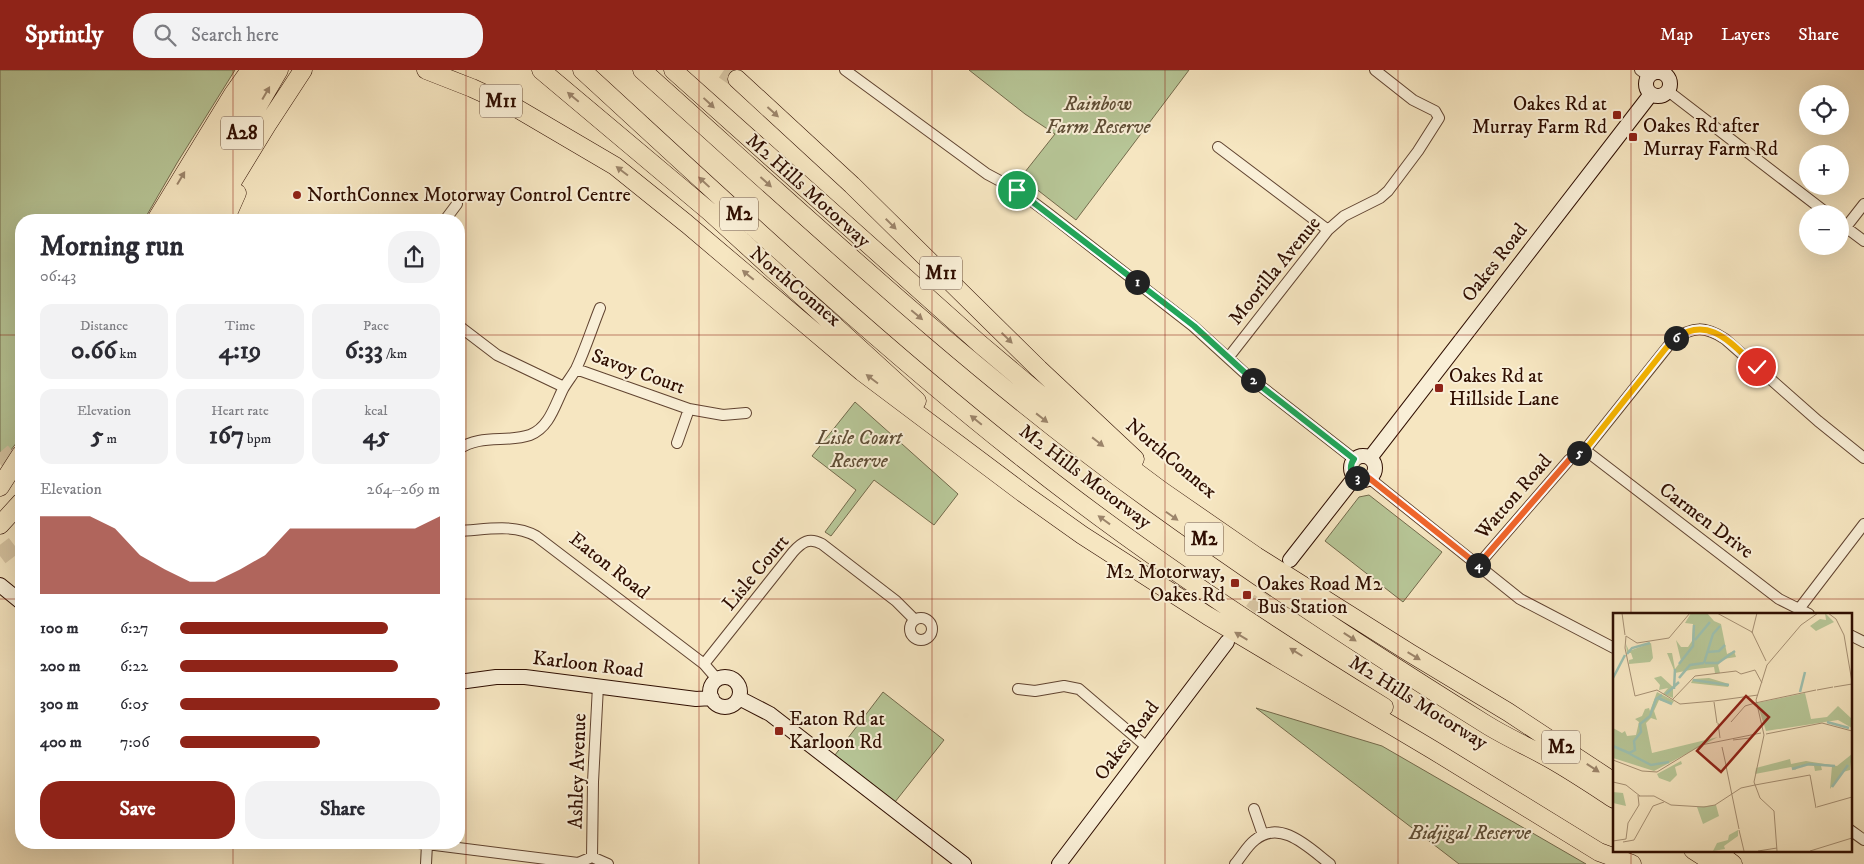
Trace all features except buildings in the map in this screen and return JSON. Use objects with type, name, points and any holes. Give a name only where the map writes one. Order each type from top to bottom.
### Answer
[{"type":"highway","points":[[160,214],[233,94],[250,70]]},
{"type":"highway","points":[[178,214],[263,70]]},
{"type":"highway","name":"A28","points":[[195,214],[279,70]]},
{"type":"highway","name":"A28","points":[[214,214],[257,141],[303,70]]},
{"type":"highway","name":"NorthConnex","points":[[426,70],[518,109],[615,166],[680,218],[862,372],[1023,493]]},
{"type":"highway","name":"M2","points":[[541,70],[710,212],[900,385],[979,452],[1023,493],[1082,535],[1208,616],[1434,750],[1599,852],[1632,864]]},
{"type":"highway","name":"M2 Hills Motorway","points":[[582,70],[827,294],[897,355],[1017,454],[1083,504],[1177,572],[1275,638],[1613,849]]},
{"type":"highway","name":"M2 Hills Motorway","points":[[642,70],[879,284],[1005,390],[1148,500],[1254,573],[1491,728],[1554,760],[1613,799]]},
{"type":"highway","name":"M2","points":[[673,70],[941,311],[1042,397],[1162,491],[1256,556]]},
{"type":"highway","name":"NorthConnex","points":[[737,79],[852,185],[1039,369],[1138,461],[1256,556]]},
{"type":"highway","points":[[227,214],[257,141]]},
{"type":"highway","points":[[0,487],[15,463]]},
{"type":"highway","points":[[0,495],[15,476]]},
{"type":"highway","points":[[0,525],[15,509]]},
{"type":"highway","name":"M2 Hills Motorway","points":[[1256,556],[1508,712],[1613,781]]},
{"type":"highway","name":"M2 Hills Motorway","points":[[1617,852],[1636,864]]},
{"type":"highway","points":[[1696,852],[1715,864]]},
{"type":"highway","points":[[1718,852],[1733,864]]},
{"type":"main road","points":[[1667,72],[1670,80],[1668,91],[1658,96],[1651,94],[1646,87],[1644,73],[1667,72]]},
{"type":"main road","name":"Oakes Road","points":[[1370,458],[1651,94]]},
{"type":"main road","points":[[1290,560],[1362,478],[1373,474],[1375,466],[1370,458],[1361,456],[1354,459],[1350,468],[1362,478]]},
{"type":"main road","points":[[0,585],[15,597]]},
{"type":"main road","name":"Oakes Road","points":[[1059,864],[1227,642]]},
{"type":"main road","name":"Karloon Road","points":[[465,681],[511,676],[696,699],[712,698]]},
{"type":"main road","points":[[726,677],[735,681],[740,689],[739,698],[736,702],[728,706],[718,705],[712,698],[710,694],[712,686],[718,679],[726,677]]},
{"type":"main road","points":[[739,698],[770,714],[964,864]]},
{"type":"street","points":[[846,70],[987,174],[1017,190],[1041,208],[1194,326],[1248,377],[1354,459]]},
{"type":"street","name":"Moorilla Avenue","points":[[1228,358],[1328,230],[1344,216],[1380,198],[1388,191],[1418,151],[1439,118],[1435,111],[1413,100],[1375,70]]},
{"type":"street","points":[[1668,91],[1816,205]]},
{"type":"street","points":[[1218,147],[1328,230]]},
{"type":"street","points":[[449,214],[457,204]]},
{"type":"street","points":[[1849,219],[1864,204]]},
{"type":"street","points":[[1849,230],[1864,242]]},
{"type":"street","points":[[465,446],[476,441],[525,436],[536,432],[550,416],[564,387],[576,369],[600,308]]},
{"type":"street","name":"Watton Road","points":[[1478,565],[1569,460],[1585,450],[1673,340],[1682,334],[1705,328],[1713,330],[1726,339],[1818,421],[1864,458]]},
{"type":"street","points":[[465,331],[497,355],[564,387]]},
{"type":"street","name":"Savoy Court","points":[[576,369],[689,409],[722,415],[746,413]]},
{"type":"street","name":"Savoy Court","points":[[677,444],[689,409]]},
{"type":"street","name":"Carmen Drive","points":[[1585,450],[1779,599],[1808,613]]},
{"type":"street","points":[[1362,478],[1520,599],[1613,647]]},
{"type":"street","points":[[1799,608],[1864,524]]},
{"type":"street","name":"Eaton Road","points":[[465,531],[509,528],[528,532],[536,536],[704,664],[718,679]]},
{"type":"street","name":"Lisle Court","points":[[704,664],[793,552],[808,540],[822,544],[896,601],[915,620]]},
{"type":"street","points":[[1852,636],[1864,642]]},
{"type":"street","name":"Ashley Avenue","points":[[592,857],[593,782],[598,686]]},
{"type":"street","points":[[1018,689],[1035,691],[1064,686],[1080,690],[1148,748]]},
{"type":"street","points":[[1254,809],[1263,835]]},
{"type":"street","points":[[1852,831],[1864,840]]},
{"type":"street","points":[[1235,864],[1250,845],[1263,835],[1282,833],[1292,835],[1330,864]]},
{"type":"street","points":[[426,864],[427,849]]},
{"type":"street","name":"Ashley Avenue","points":[[465,849],[578,863],[592,857],[608,864]]},
{"type":"green space","points":[[0,70],[235,70],[147,214],[15,214],[15,445],[0,464]]},
{"type":"green space","name":"Rainbow Farm Reserve","points":[[969,70],[1189,70],[1076,220],[1021,177],[1055,134],[1025,114]]},
{"type":"green space","name":"Lisle Court Reserve","points":[[855,402],[958,494],[934,525],[874,480],[831,536],[825,532],[856,490],[812,456]]},
{"type":"green space","points":[[1369,495],[1442,552],[1403,602],[1325,541],[1359,497]]},
{"type":"green space","points":[[883,692],[944,740],[895,802],[835,755]]},
{"type":"green space","name":"Bidjigal Reserve","points":[[1256,708],[1382,746],[1586,864],[1459,864]]},
{"type":"tunnel","points":[[724,70],[737,79]]},
{"type":"tunnel","points":[[0,464],[15,451]]},
{"type":"tunnel","points":[[0,556],[15,545]]},
{"type":"tunnel","points":[[1239,627],[1276,578]]},
{"type":"place","name":"Oakes Rd at Murray Farm Rd","points":[[1617,115]]},
{"type":"place","name":"Oakes Rd after Murray Farm Rd","points":[[1633,137]]},
{"type":"place","name":"NorthConnex Motorway Control Centre","points":[[297,195]]},
{"type":"place","name":"Oakes Rd at Hillside Lane","points":[[1439,388]]},
{"type":"place","name":"M2 Motorway, Oakes Rd","points":[[1235,583]]},
{"type":"place","name":"Oakes Road M2 Bus Station","points":[[1247,595]]},
{"type":"place","name":"Eaton Rd at Karloon Rd","points":[[779,731]]},
{"type":"route","points":[[1017,190],[1194,326],[1248,377],[1354,459],[1350,468],[1355,477],[1362,480],[1369,478],[1478,565],[1569,460],[1585,450],[1673,340],[1682,334],[1696,329],[1705,328],[1713,330],[1757,367]]}]
